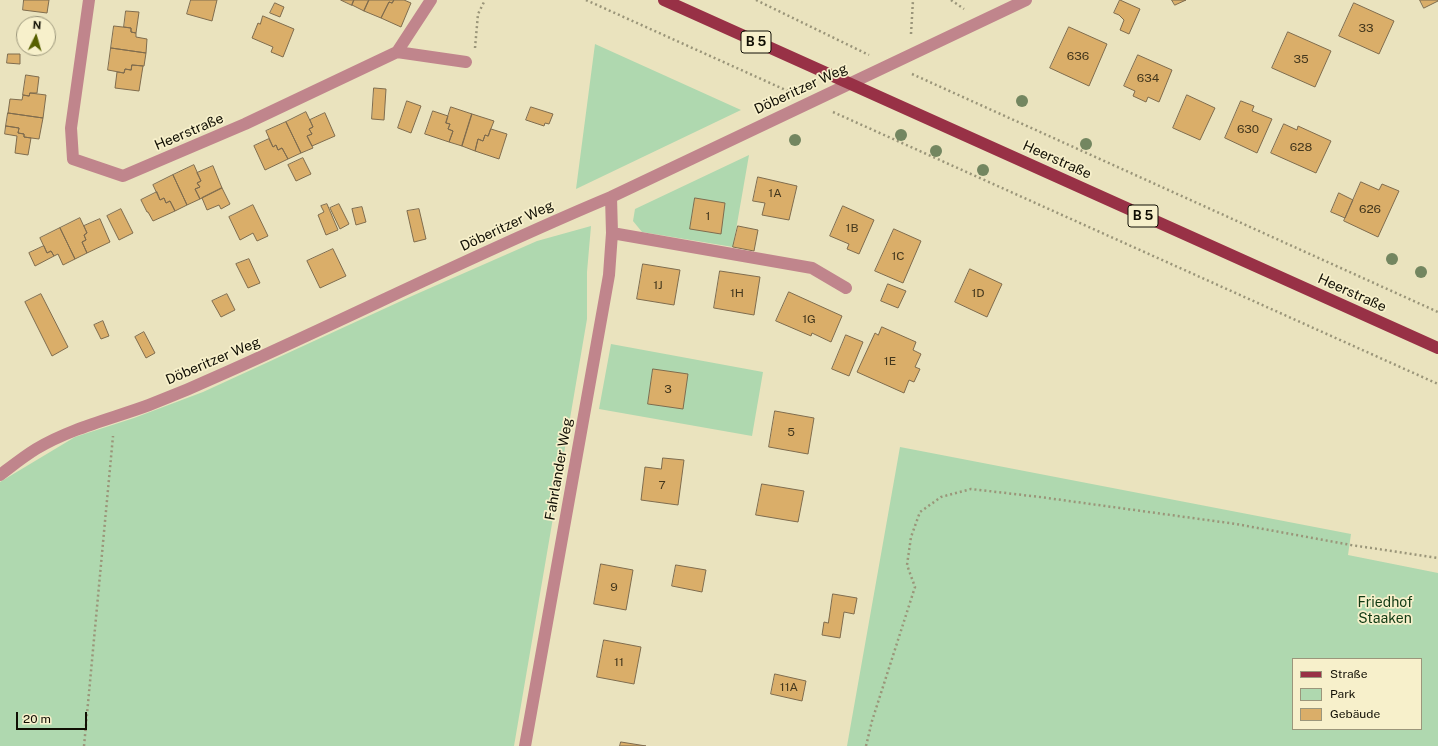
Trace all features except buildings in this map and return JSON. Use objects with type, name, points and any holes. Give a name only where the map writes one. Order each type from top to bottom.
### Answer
[{"type":"main road","name":"Heerstraße","points":[[664,0],[1438,348]]},
{"type":"street","name":"Heerstraße","points":[[89,0],[71,128],[73,159],[123,176],[245,124],[398,52]]},
{"type":"street","points":[[431,0],[398,52],[466,62]]},
{"type":"street","name":"Döberitzer Weg","points":[[0,475],[36,449],[73,431],[148,405],[312,335],[559,218],[610,197],[909,54],[1026,0]]},
{"type":"street","name":"Fahrlander Weg","points":[[525,746],[609,275],[612,233],[610,197]]},
{"type":"street","points":[[612,233],[812,268],[846,288]]},
{"type":"path","points":[[466,62],[476,47],[478,14],[485,0]]},
{"type":"path","points":[[586,0],[1438,384]]},
{"type":"path","points":[[756,0],[889,64],[1438,312]]},
{"type":"path","points":[[909,54],[913,0]]},
{"type":"path","points":[[84,746],[114,416]]},
{"type":"path","points":[[866,746],[915,587],[907,564],[911,537],[920,512],[941,497],[971,489],[1040,497],[1236,524],[1351,545],[1438,558]]},
{"type":"green space","points":[[595,44],[741,110],[576,189]]},
{"type":"green space","points":[[749,155],[733,247],[642,232],[633,221],[635,209]]},
{"type":"green space","points":[[591,226],[587,272],[587,319],[514,746],[0,746],[0,482],[75,437],[134,418],[203,392],[412,296],[537,241]]},
{"type":"green space","points":[[611,344],[763,372],[752,436],[599,409]]},
{"type":"green space","name":"Friedhof Staaken","points":[[900,447],[1351,534],[1348,555],[1438,573],[1438,746],[847,746]]}]
